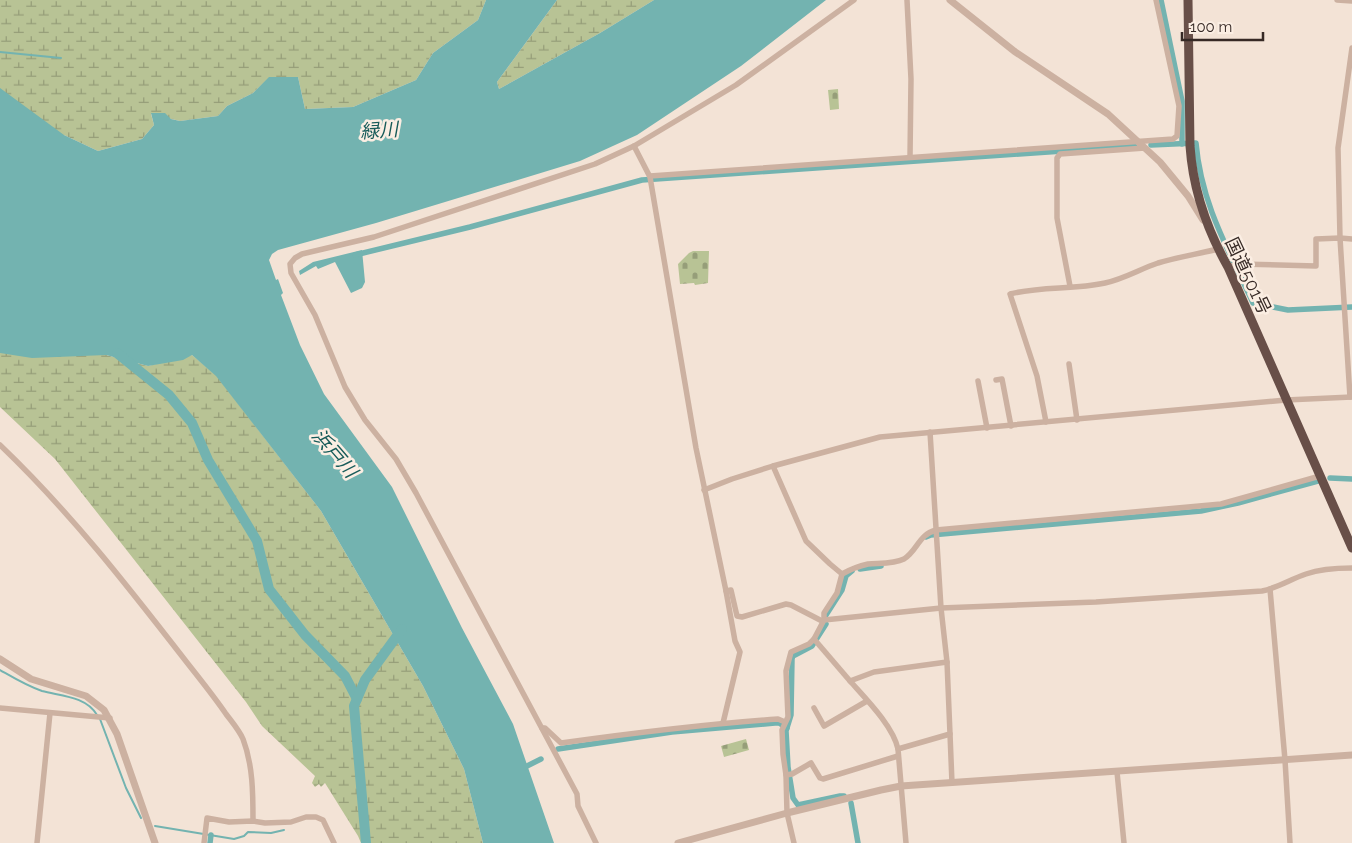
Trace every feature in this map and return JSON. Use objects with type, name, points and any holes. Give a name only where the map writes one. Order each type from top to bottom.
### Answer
[{"type":"highway","name":"国道501号","points":[[1188,0],[1191,170],[1197,196],[1218,249],[1233,266],[1286,400],[1352,548]]},
{"type":"street","points":[[596,843],[578,806],[577,794],[421,501],[396,460],[365,420],[345,386],[315,315],[291,273],[290,264],[302,254],[374,237],[595,164],[634,146],[736,85],[854,0]]},
{"type":"street","points":[[907,0],[911,79],[910,157]]},
{"type":"street","points":[[950,0],[1014,51],[1108,114],[1140,142],[1160,162],[1188,196],[1209,229]]},
{"type":"street","points":[[651,179],[910,157],[1173,139],[1177,136],[1179,106],[1156,0]]},
{"type":"street","points":[[1337,0],[1352,1]]},
{"type":"street","points":[[704,490],[773,466],[880,436],[1011,426],[1286,400],[1351,397],[1340,238],[1338,148],[1352,48]]},
{"type":"street","points":[[634,146],[651,179],[704,490],[735,641],[740,654],[723,723]]},
{"type":"street","points":[[1070,286],[1057,218],[1056,158],[1060,154],[1145,148]]},
{"type":"street","points":[[1233,266],[1316,266],[1316,239],[1352,239]]},
{"type":"street","points":[[1046,422],[1037,376],[1010,294],[1070,286],[1088,286],[1114,281],[1159,263],[1218,249]]},
{"type":"street","points":[[1069,364],[1076,420]]},
{"type":"street","points":[[996,380],[1002,380],[1011,426]]},
{"type":"street","points":[[978,381],[987,428]]},
{"type":"street","points":[[930,432],[941,608],[947,662],[952,783]]},
{"type":"street","points":[[0,445],[61,507],[109,562],[233,723],[242,737],[248,756],[253,800],[253,822]]},
{"type":"street","points":[[773,466],[806,541],[842,574]]},
{"type":"street","points":[[794,843],[787,814],[789,774],[782,754],[784,724],[788,717],[786,671],[791,652],[816,640],[824,613],[837,594],[842,574],[856,567],[904,559],[927,533],[1222,504],[1320,476]]},
{"type":"street","points":[[726,591],[731,590],[737,616],[742,617],[786,604],[823,620],[941,608],[1096,602],[1241,593],[1270,589],[1305,574],[1336,568],[1352,568]]},
{"type":"street","points":[[1270,589],[1285,760],[1290,843]]},
{"type":"street","points":[[816,640],[867,701],[896,740],[906,843]]},
{"type":"street","points":[[0,659],[31,679],[86,696],[101,706],[102,718],[117,734],[155,843]]},
{"type":"street","points":[[850,681],[874,672],[947,662]]},
{"type":"street","points":[[817,709],[824,726],[867,701]]},
{"type":"street","points":[[0,708],[102,718]]},
{"type":"street","points":[[37,843],[50,713]]},
{"type":"street","points":[[542,728],[545,728],[561,743],[666,728],[723,723],[778,719],[784,724]]},
{"type":"street","points":[[898,749],[950,734]]},
{"type":"street","points":[[789,774],[811,764],[820,778],[823,779],[898,756]]},
{"type":"street","points":[[678,843],[901,786],[1352,756]]},
{"type":"street","points":[[1117,772],[1124,843]]},
{"type":"street","points":[[204,843],[207,818],[229,822],[266,824],[291,822],[306,817],[316,817],[323,820],[334,843]]},
{"type":"green space","points":[[0,0],[486,0],[478,20],[433,53],[416,80],[353,107],[305,109],[298,77],[270,77],[253,93],[227,106],[218,116],[180,121],[151,114],[154,125],[142,139],[98,151],[64,135],[0,138]]},
{"type":"green space","points":[[557,0],[654,0],[600,33],[499,89],[497,82]]},
{"type":"green space","points":[[838,89],[839,109],[830,110],[828,90]]},
{"type":"green space","points":[[693,251],[709,251],[708,283],[695,285],[694,283],[680,284],[678,264]]},
{"type":"green space","points":[[0,343],[106,355],[148,366],[192,355],[216,375],[321,511],[423,686],[464,769],[483,843],[361,843],[325,783],[321,787],[319,784],[315,787],[312,783],[315,776],[262,726],[246,702],[55,459],[0,407]]},
{"type":"green space","points":[[746,739],[749,750],[724,757],[721,746]]},
{"type":"water","points":[[486,0],[557,0],[497,82],[499,89],[600,33],[654,0],[826,0],[741,66],[637,135],[580,161],[376,223],[278,250],[272,254],[269,260],[276,280],[278,279],[283,293],[281,295],[300,345],[324,394],[392,487],[462,628],[513,724],[554,843],[483,843],[464,769],[423,686],[321,511],[216,376],[192,355],[183,360],[148,366],[106,355],[32,358],[0,353],[0,88],[64,135],[98,151],[142,139],[154,125],[151,113],[165,113],[171,119],[180,121],[218,116],[227,106],[253,93],[269,77],[298,77],[305,109],[353,107],[416,80],[433,53],[478,20]]},
{"type":"water","points":[[362,250],[365,282],[362,288],[351,293],[335,262],[318,269],[316,266],[300,275],[299,271],[313,262]]},
{"type":"waterway","points":[[1161,0],[1182,101],[1182,144]]},
{"type":"waterway","points":[[0,52],[61,58]]},
{"type":"waterway","points":[[1151,145],[1196,143],[1199,165],[1210,206],[1225,244],[1253,303],[1288,310],[1352,307]]},
{"type":"waterway","points":[[355,255],[470,227],[642,180],[1135,146]]},
{"type":"waterway","points":[[117,353],[169,395],[192,423],[208,460],[257,541],[269,589],[305,635],[345,676],[357,699]]},
{"type":"waterway","points":[[1330,478],[1352,479]]},
{"type":"waterway","points":[[926,537],[931,535],[1201,511],[1318,481]]},
{"type":"waterway","points":[[860,569],[881,566]]},
{"type":"waterway","points":[[826,615],[842,590],[846,576],[852,571]]},
{"type":"waterway","points":[[826,624],[812,646],[793,656],[792,659],[791,715],[786,731],[788,767],[793,798],[798,805],[844,796]]},
{"type":"waterway","points":[[366,843],[354,706],[365,680],[402,629]]},
{"type":"waterway","points":[[0,670],[36,689],[80,700],[97,715]]},
{"type":"waterway","points":[[100,719],[126,788],[141,818]]},
{"type":"waterway","points":[[558,749],[672,732],[775,723],[779,723],[787,728]]},
{"type":"waterway","points":[[523,768],[541,759]]},
{"type":"waterway","points":[[851,803],[858,843]]},
{"type":"waterway","points":[[155,826],[234,839],[244,836],[248,832],[271,833],[284,830]]},
{"type":"waterway","points":[[210,843],[211,835]]},
{"type":"water label","name":"緑川","points":[[379,130]]},
{"type":"water label","name":"浜戸川","points":[[335,453]]}]
